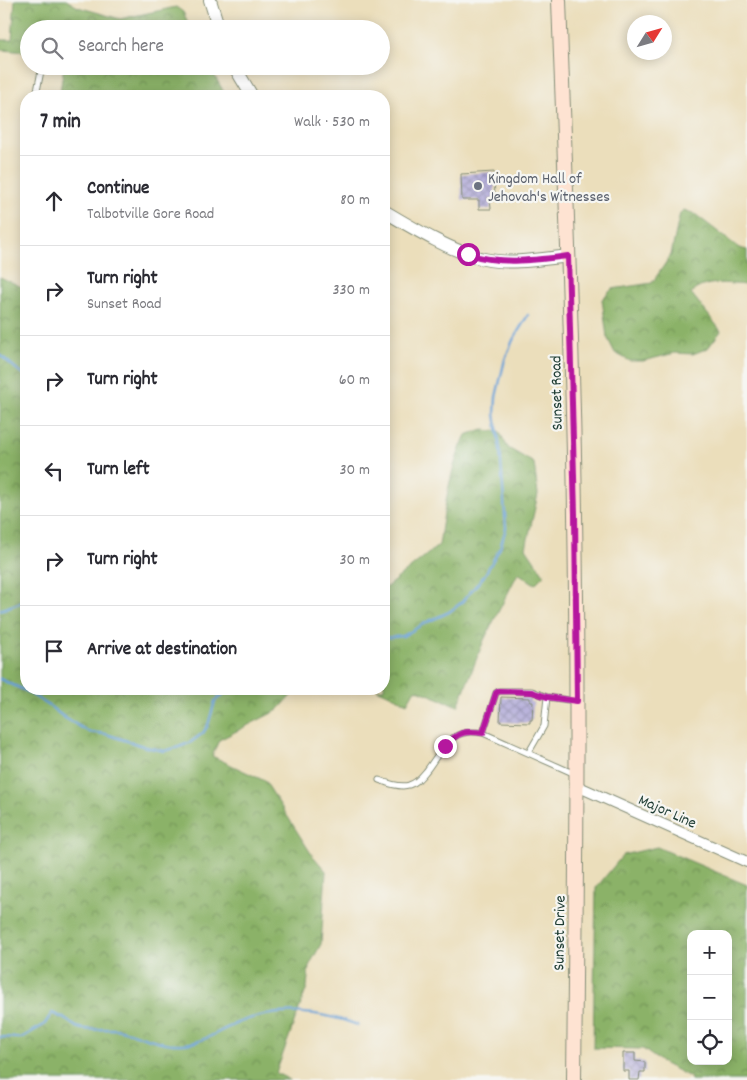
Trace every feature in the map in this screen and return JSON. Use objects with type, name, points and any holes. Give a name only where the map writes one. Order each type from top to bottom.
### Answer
[{"type":"main road","name":"Sunset Road","points":[[559,0],[575,514],[577,781]]},
{"type":"main road","name":"Sunset Drive","points":[[574,1080],[577,781]]},
{"type":"street","points":[[210,0],[213,20]]},
{"type":"street","points":[[239,75],[248,90]]},
{"type":"street","points":[[390,214],[453,248],[484,259],[501,261],[568,256]]},
{"type":"street","name":"Major Line","points":[[577,781],[747,862]]},
{"type":"lane","points":[[37,90],[40,75]]},
{"type":"lane","points":[[483,733],[496,693],[499,691],[532,692],[547,697],[577,701]]},
{"type":"lane","points":[[529,752],[544,726],[547,697]]},
{"type":"lane","points":[[379,780],[409,786],[419,780],[455,735],[471,731],[483,733],[529,752],[577,781]]},
{"type":"green space","points":[[15,0],[66,0],[78,7],[120,19],[176,7],[183,12],[187,20],[20,20],[20,51],[0,50],[0,40],[12,40]]},
{"type":"green space","points":[[63,75],[214,75],[223,90],[60,90]]},
{"type":"green space","points":[[684,210],[695,214],[739,248],[747,250],[747,285],[710,284],[691,293],[721,331],[708,348],[693,354],[675,353],[643,361],[630,361],[615,353],[607,337],[602,299],[612,289],[652,283],[671,255],[680,213]]},
{"type":"green space","points":[[0,277],[20,286],[20,695],[292,695],[278,710],[219,740],[212,756],[265,781],[312,855],[326,871],[321,944],[309,966],[307,987],[276,1073],[290,1080],[0,1080]]},
{"type":"green space","points":[[480,430],[499,431],[508,448],[534,463],[538,494],[526,548],[544,575],[535,584],[518,573],[484,640],[458,706],[415,689],[407,703],[390,695],[390,584],[439,545],[448,489],[455,462],[466,435]]},
{"type":"green space","points":[[657,847],[747,885],[747,1080],[691,1080],[690,1077],[661,1062],[643,1049],[593,1048],[596,888],[623,855]]},
{"type":"building","name":"Kingdom Hall of Jehovah's Witnesses","points":[[494,172],[495,199],[490,199],[491,209],[479,209],[479,200],[462,200],[461,174]]},
{"type":"building","points":[[501,697],[530,698],[530,702],[533,702],[532,720],[530,720],[530,723],[500,722]]},
{"type":"building","points":[[623,1053],[635,1053],[635,1061],[645,1062],[645,1072],[640,1072],[639,1080],[629,1080],[629,1071],[623,1071]]},
{"type":"waterway","points":[[390,637],[403,636],[449,612],[461,603],[484,576],[500,548],[506,528],[500,449],[495,414],[496,397],[505,359],[513,340],[528,315]]},
{"type":"waterway","points":[[0,355],[20,372]]},
{"type":"waterway","points":[[0,610],[20,603]]},
{"type":"waterway","points":[[0,679],[20,688]]},
{"type":"waterway","points":[[32,695],[89,732],[106,734],[164,751],[191,742],[203,733],[208,725],[215,701],[222,695]]},
{"type":"waterway","points":[[0,1037],[21,1038],[44,1025],[52,1013],[79,1028],[89,1030],[121,1030],[155,1041],[172,1044],[198,1041],[240,1022],[269,1014],[314,1014],[358,1025]]},
{"type":"place","name":"Kingdom Hall of Jehovah's Witnesses","points":[[478,186]]},
{"type":"route","points":[[445,746],[455,735],[471,731],[483,733],[496,693],[499,691],[532,692],[547,697],[577,701],[575,514],[568,256],[501,261],[484,259],[468,254]]}]
